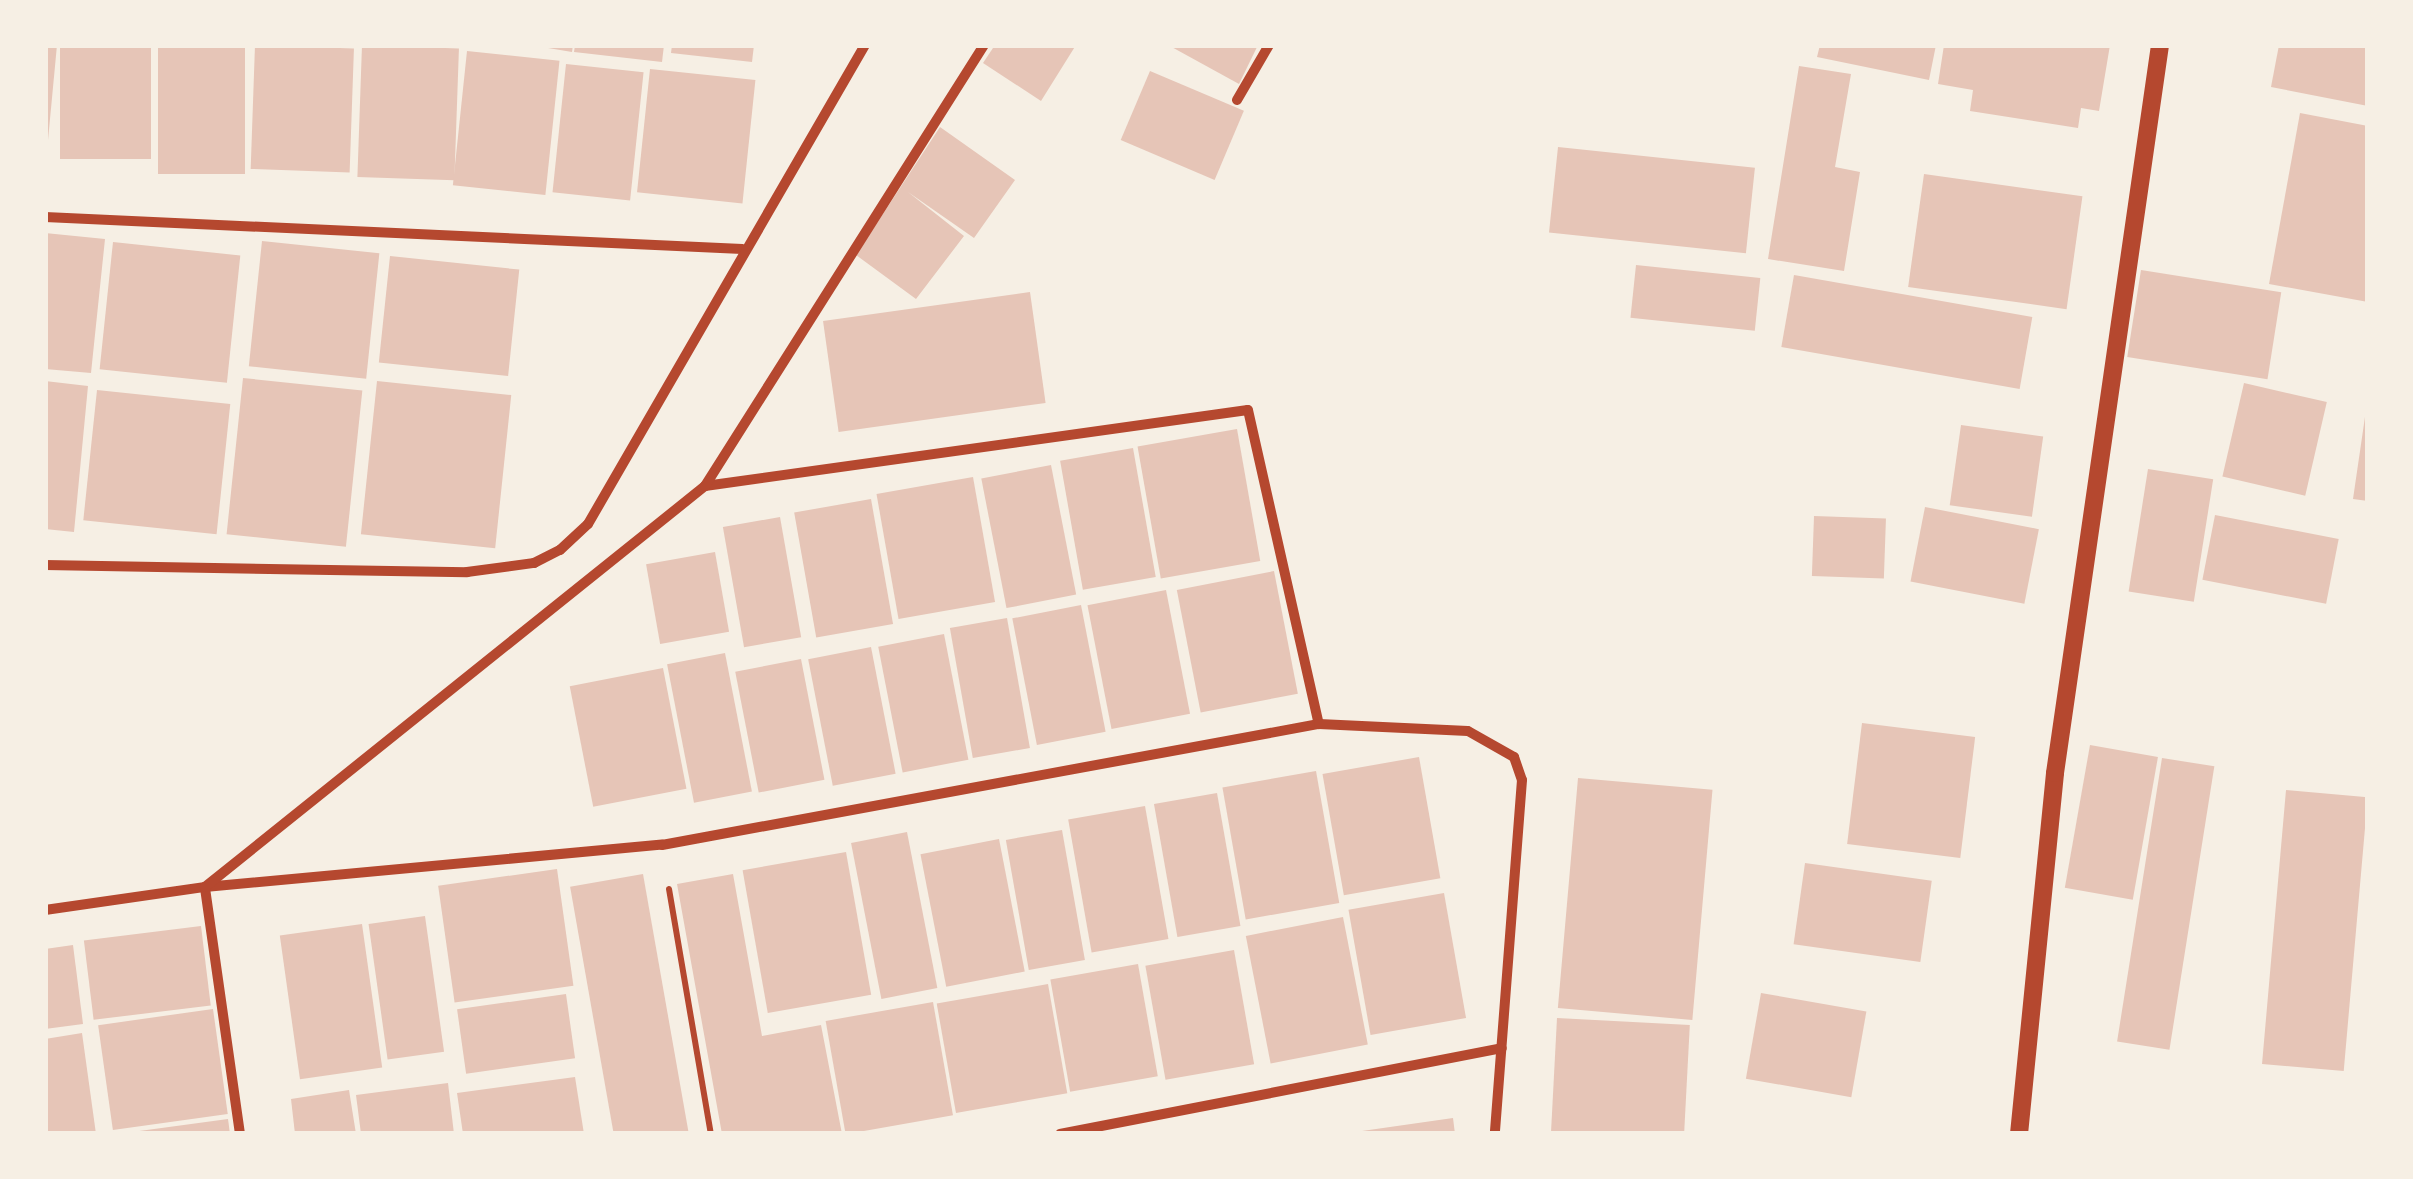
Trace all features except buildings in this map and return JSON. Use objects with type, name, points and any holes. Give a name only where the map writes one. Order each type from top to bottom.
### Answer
[{"type":"street","points":[[45,564],[468,572],[534,563],[560,550],[588,524],[742,249],[866,45]]},
{"type":"street","points":[[205,887],[705,486],[984,45]]},
{"type":"street","points":[[1237,100],[1269,45]]},
{"type":"street","points":[[2019,1134],[2055,773],[2160,45]]},
{"type":"street","points":[[45,217],[742,249]]},
{"type":"street","points":[[705,486],[1248,410],[1319,724]]},
{"type":"street","points":[[45,910],[205,887],[662,845],[1319,724],[1468,731],[1514,757],[1522,780],[1495,1134]]},
{"type":"street","points":[[205,887],[240,1134]]},
{"type":"street","points":[[1060,1134],[1502,1048]]},
{"type":"path","points":[[662,845],[711,1134]]}]
